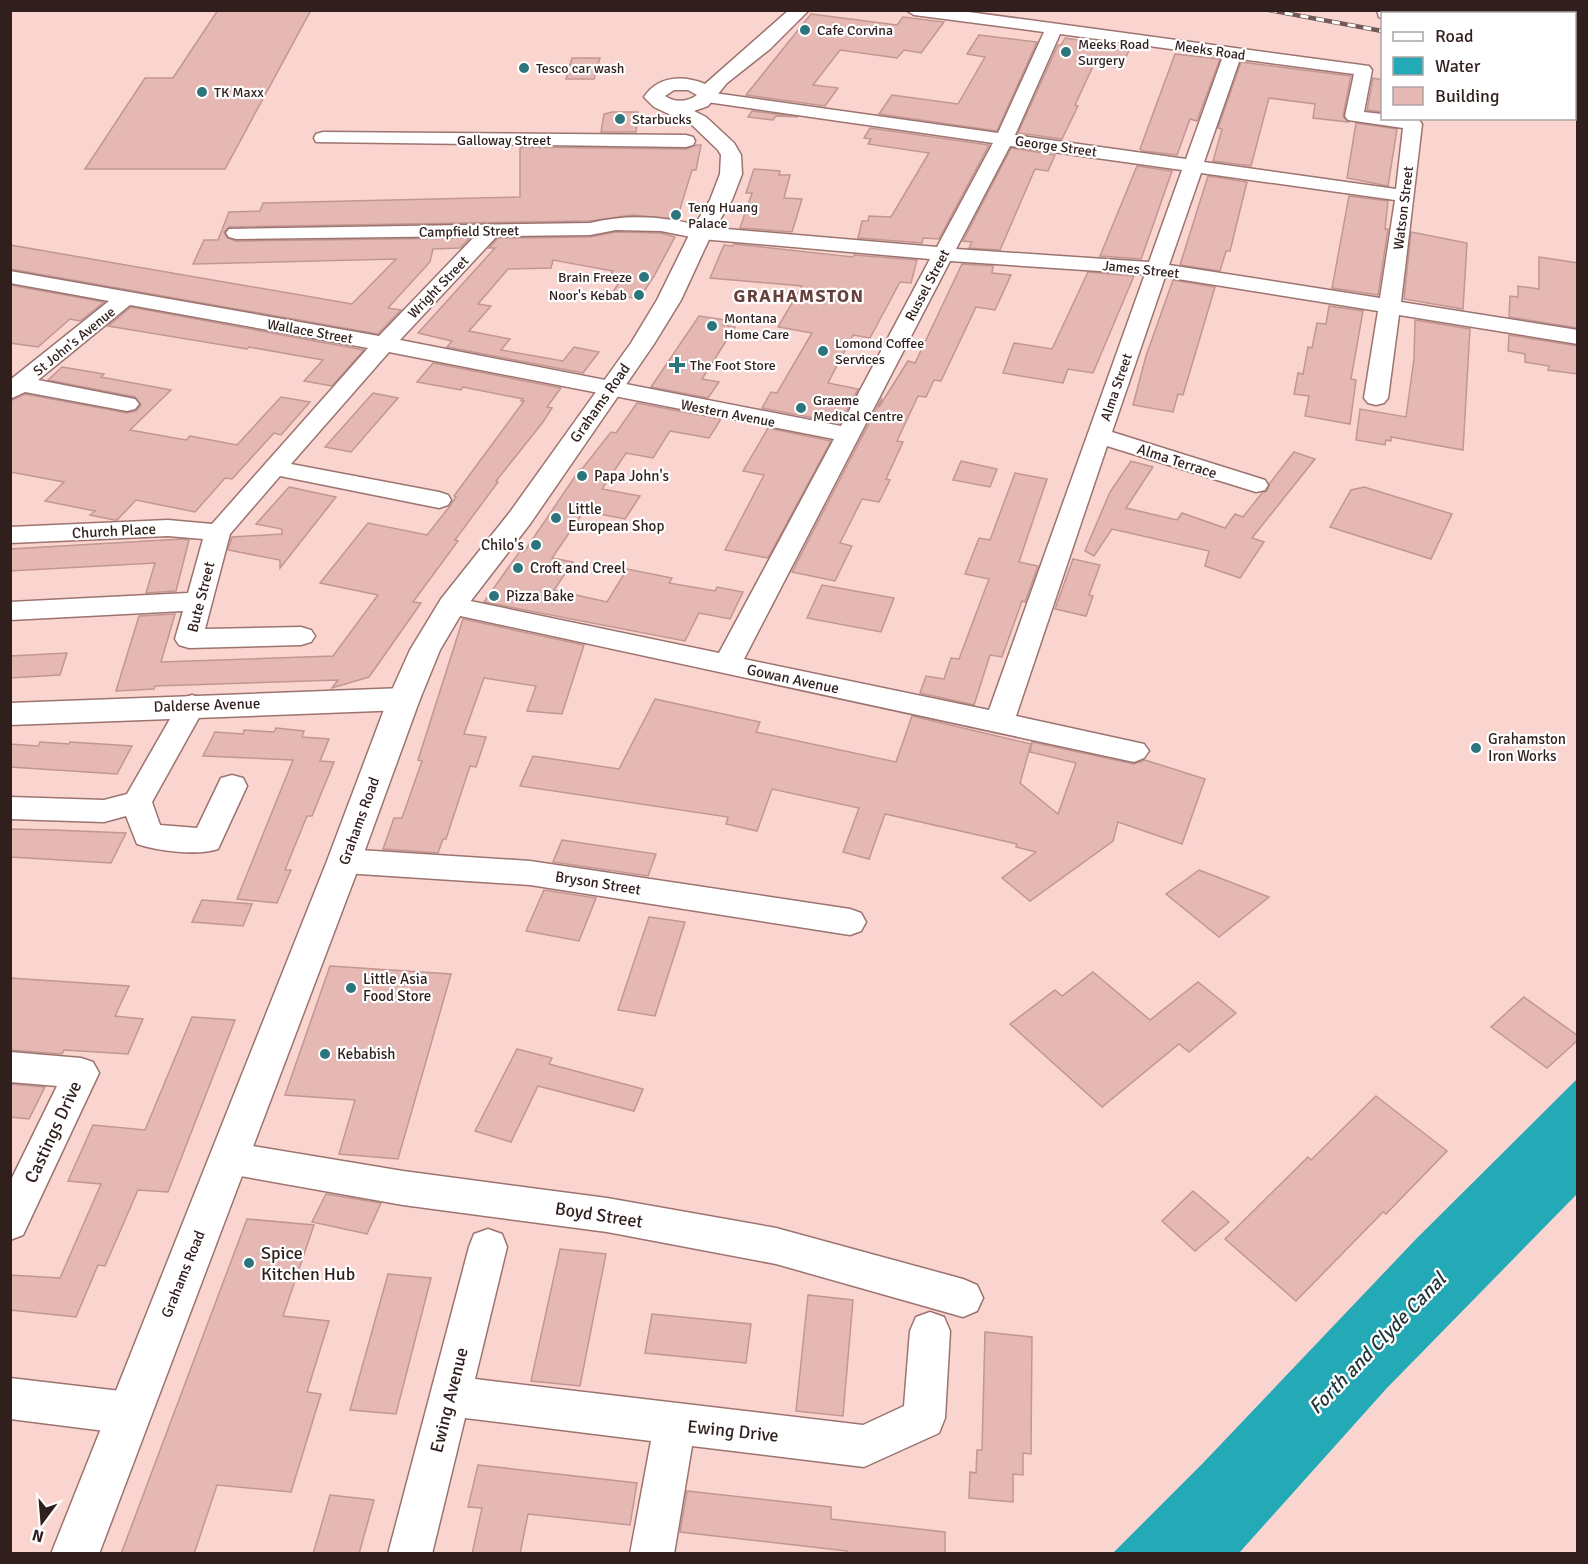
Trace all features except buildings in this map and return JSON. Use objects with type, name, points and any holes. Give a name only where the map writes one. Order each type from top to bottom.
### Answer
[{"type":"main road","points":[[744,60],[662,88],[655,93],[657,101],[669,106],[688,106],[706,97],[720,79],[744,60],[800,10]]},
{"type":"main road","points":[[679,84],[695,86],[706,97]]},
{"type":"main road","name":"Grahams Road","points":[[75,1554],[344,861],[404,699],[425,650],[451,606],[520,518],[669,300],[701,233],[721,200],[731,174],[731,155],[704,106],[706,97]]},
{"type":"main road","name":"Grahams Road","points":[[669,106],[699,121],[722,142]]},
{"type":"main road","name":"Dalderse Avenue","points":[[10,714],[192,705],[404,699]]},
{"type":"street","name":"Meeks Road","points":[[914,10],[1363,70]]},
{"type":"street","name":"Russel Street","points":[[727,665],[1004,139],[1054,29]]},
{"type":"street","name":"Alma Street","points":[[999,722],[1233,53]]},
{"type":"street","name":"Watson Street","points":[[1363,70],[1354,116],[1381,120]]},
{"type":"street","name":"George Street","points":[[706,97],[1405,196]]},
{"type":"street","name":"Watson Street","points":[[1376,398],[1413,124],[1384,120]]},
{"type":"street","name":"Galloway Street","points":[[323,138],[686,141]]},
{"type":"street","name":"Campfield Street","points":[[236,233],[590,229],[600,226],[651,224],[688,228],[701,233]]},
{"type":"street","name":"Wright Street","points":[[384,344],[492,230]]},
{"type":"street","name":"James Street","points":[[701,233],[943,254],[1157,269],[1578,337]]},
{"type":"street","name":"Wallace Street","points":[[10,277],[384,344],[609,390]]},
{"type":"street","name":"St John's Avenue","points":[[16,388],[128,297]]},
{"type":"street","name":"Bute Street","points":[[301,636],[189,639],[218,532],[384,344]]},
{"type":"street","name":"St John's Avenue","points":[[16,388],[127,404]]},
{"type":"street","name":"Western Avenue","points":[[609,390],[848,435]]},
{"type":"street","name":"Alma Terrace","points":[[1099,436],[1256,485]]},
{"type":"street","points":[[275,468],[439,500]]},
{"type":"street","name":"Church Place","points":[[10,535],[168,528],[218,532]]},
{"type":"street","points":[[10,611],[199,602]]},
{"type":"street","name":"Gowan Avenue","points":[[451,606],[1134,751]]},
{"type":"street","points":[[10,808],[104,811],[137,802],[192,705]]},
{"type":"street","points":[[137,802],[148,836],[207,841],[232,786]]},
{"type":"street","name":"Bryson Street","points":[[344,861],[530,873],[850,922]]},
{"type":"street","name":"Castings Drive","points":[[10,1067],[81,1073],[10,1223]]},
{"type":"street","name":"Boyd Street","points":[[229,1158],[403,1188],[607,1215],[776,1246],[963,1298]]},
{"type":"street","name":"Ewing Avenue","points":[[410,1554],[488,1247]]},
{"type":"street","name":"Ewing Drive","points":[[450,1396],[864,1446],[924,1418],[930,1331]]},
{"type":"street","points":[[10,1398],[129,1413]]},
{"type":"street","points":[[652,1554],[675,1424]]},
{"type":"water","name":"Forth and Clyde Canal","points":[[1577,1079],[1577,1194],[1386,1389],[1239,1553],[1113,1553],[1203,1463],[1417,1238]]},
{"type":"railway","points":[[1269,10],[1381,31]]},
{"type":"place","name":"Cafe Corvina","points":[[805,30]]},
{"type":"place","name":"Meeks Road Surgery","points":[[1066,52]]},
{"type":"place","name":"Tesco car wash","points":[[524,68]]},
{"type":"place","name":"TK Maxx","points":[[202,92]]},
{"type":"place","name":"Starbucks","points":[[620,119]]},
{"type":"place","name":"Teng Huang Palace","points":[[676,215]]},
{"type":"place","name":"Brain Freeze","points":[[644,277]]},
{"type":"place","name":"Noor's Kebab","points":[[639,295]]},
{"type":"place","name":"Montana Home Care","points":[[712,326]]},
{"type":"place","name":"Lomond Coffee Services","points":[[823,351]]},
{"type":"place","name":"The Foot Store","points":[[677,365]]},
{"type":"place","name":"Graeme Medical Centre","points":[[801,408]]},
{"type":"place","name":"Papa John's","points":[[582,476]]},
{"type":"place","name":"Little European Shop","points":[[556,518]]},
{"type":"place","name":"Chilo's","points":[[536,545]]},
{"type":"place","name":"Croft and Creel","points":[[518,568]]},
{"type":"place","name":"Pizza Bake","points":[[494,596]]},
{"type":"place","name":"Grahamston Iron Works","points":[[1476,748]]},
{"type":"place","name":"Little Asia Food Store","points":[[351,988]]},
{"type":"place","name":"Kebabish","points":[[325,1054]]},
{"type":"place","name":"Spice Kitchen Hub","points":[[249,1263]]},
{"type":"district","name":"GRAHAMSTON","points":[[799,296]]}]
